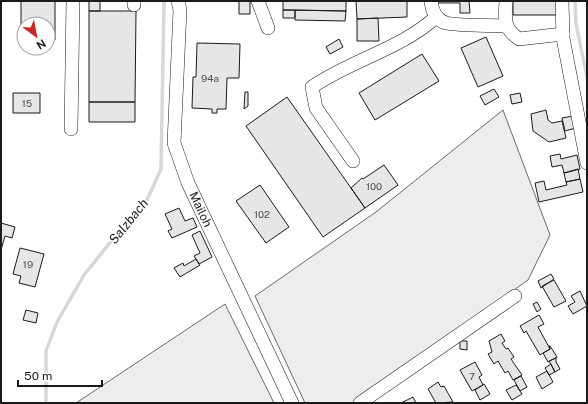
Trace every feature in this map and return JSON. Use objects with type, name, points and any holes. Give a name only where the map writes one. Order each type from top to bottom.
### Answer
[{"type":"street","points":[[71,129],[73,1]]},
{"type":"street","name":"Mailoh","points":[[178,1],[180,10],[174,143],[188,183],[292,403]]},
{"type":"street","points":[[258,1],[268,28]]},
{"type":"street","points":[[431,1],[432,10],[436,17],[446,23],[506,26]]},
{"type":"street","points":[[506,1],[506,26],[511,34],[519,40],[563,34]]},
{"type":"street","points":[[562,1],[563,34],[587,163]]},
{"type":"street","points":[[353,161],[316,108],[312,87],[342,69],[408,38],[436,17]]},
{"type":"street","points":[[360,403],[515,296]]},
{"type":"shaded area","points":[[503,110],[550,235],[528,280],[354,403],[305,403],[255,296],[376,212]]},
{"type":"shaded area","points":[[225,304],[274,403],[76,403]]},
{"type":"building","points":[[21,1],[55,1],[55,16],[21,16]]},
{"type":"building","points":[[89,1],[100,1],[100,11],[89,11]]},
{"type":"building","points":[[239,1],[250,1],[250,14],[239,14]]},
{"type":"building","points":[[283,1],[346,1],[346,11],[283,10]]},
{"type":"building","points":[[356,1],[407,1],[407,17],[357,19]]},
{"type":"building","points":[[436,1],[469,1],[470,13],[460,13],[460,3],[436,3]]},
{"type":"building","points":[[513,1],[558,1],[558,15],[513,15]]},
{"type":"building","points":[[283,10],[295,10],[295,18],[283,18]]},
{"type":"building","points":[[295,10],[346,11],[345,21],[295,20]]},
{"type":"building","points":[[89,11],[136,11],[135,102],[89,102]]},
{"type":"building","points":[[378,18],[379,41],[357,41],[357,19]]},
{"type":"building","points":[[486,37],[503,76],[478,87],[461,48]]},
{"type":"building","points":[[339,39],[343,47],[330,54],[326,47]]},
{"type":"building","points":[[197,43],[240,44],[239,78],[227,78],[226,109],[217,109],[217,113],[212,113],[212,109],[192,108],[193,77],[196,77]]},
{"type":"building","points":[[422,54],[439,81],[375,120],[359,93]]},
{"type":"building","points":[[494,89],[499,97],[485,105],[480,96]]},
{"type":"building","points":[[245,92],[248,92],[248,106],[244,109]]},
{"type":"building","points":[[13,93],[40,93],[40,113],[13,113]]},
{"type":"building","points":[[520,93],[522,102],[512,104],[510,95]]},
{"type":"building","points":[[287,97],[365,208],[323,237],[246,126]]},
{"type":"building","points":[[89,102],[135,102],[135,122],[89,122]]},
{"type":"building","points":[[546,110],[548,120],[552,123],[562,121],[566,138],[549,142],[533,131],[531,114]]},
{"type":"building","points":[[573,116],[576,128],[565,131],[562,118]]},
{"type":"building","points":[[560,154],[561,159],[577,155],[580,169],[564,173],[562,165],[552,167],[550,156]]},
{"type":"building","points":[[384,165],[398,185],[365,208],[351,188],[362,178],[363,179]]},
{"type":"building","points":[[578,169],[580,179],[566,182],[564,173]]},
{"type":"building","points":[[580,179],[583,192],[539,202],[535,183],[544,181],[546,190],[567,185],[566,182]]},
{"type":"building","points":[[260,185],[289,227],[266,243],[236,201]]},
{"type":"building","points":[[179,208],[185,221],[193,218],[197,227],[172,238],[168,231],[172,229],[165,214]]},
{"type":"building","points":[[1,223],[15,227],[12,238],[5,236],[1,250]]},
{"type":"building","points":[[200,231],[212,257],[199,264],[194,256],[200,253],[192,235]]},
{"type":"building","points":[[20,248],[44,254],[35,287],[19,283],[21,276],[13,274]]},
{"type":"building","points":[[196,259],[200,265],[180,277],[174,268],[183,263],[184,266]]},
{"type":"building","points":[[551,274],[554,279],[541,288],[538,281]]},
{"type":"building","points":[[554,280],[566,301],[554,307],[542,286]]},
{"type":"building","points":[[580,291],[587,306],[573,314],[568,306],[575,302],[571,296]]},
{"type":"building","points":[[537,302],[541,309],[537,312],[533,304]]},
{"type":"building","points":[[26,310],[38,313],[36,323],[23,320]]},
{"type":"building","points":[[539,315],[544,324],[538,327],[550,349],[540,355],[526,331],[524,333],[520,326]]},
{"type":"building","points":[[501,334],[505,341],[502,343],[506,349],[508,348],[514,357],[511,359],[522,375],[513,380],[508,371],[505,373],[498,361],[494,364],[488,354],[492,352],[489,341]]},
{"type":"building","points":[[460,341],[467,341],[467,350],[460,349]]},
{"type":"building","points":[[549,346],[557,357],[548,362],[543,353],[550,349]]},
{"type":"building","points":[[556,358],[556,362],[560,369],[555,372],[549,361]]},
{"type":"building","points":[[475,362],[482,375],[479,377],[483,385],[472,391],[460,370]]},
{"type":"building","points":[[551,364],[555,372],[549,375],[545,368]]},
{"type":"building","points":[[547,371],[553,382],[542,389],[536,377]]},
{"type":"building","points":[[521,376],[527,387],[520,391],[514,380]]},
{"type":"building","points":[[438,382],[441,387],[444,386],[453,402],[436,403],[428,389]]},
{"type":"building","points":[[484,384],[490,394],[480,400],[475,390]]},
{"type":"building","points":[[516,385],[522,394],[512,400],[506,390]]},
{"type":"building","points":[[413,397],[416,403],[401,403]]},
{"type":"waterway","name":"Salzbach","points":[[46,403],[46,351],[57,322],[84,275],[121,229],[147,200],[161,169],[164,1]]},
{"type":"waterway","points":[[575,1],[576,24],[587,77]]}]
